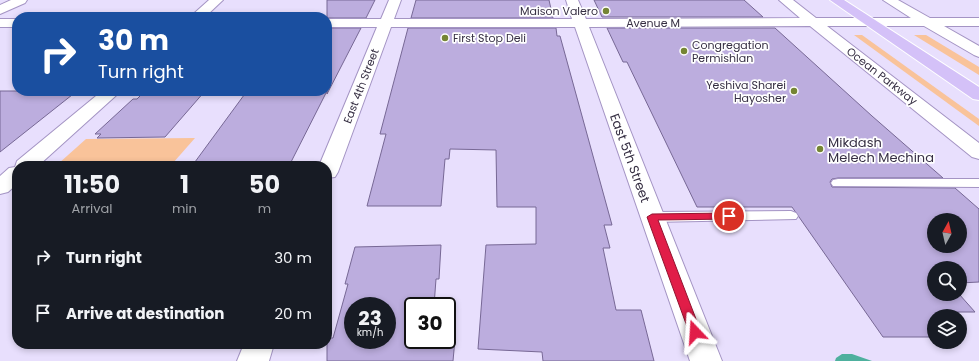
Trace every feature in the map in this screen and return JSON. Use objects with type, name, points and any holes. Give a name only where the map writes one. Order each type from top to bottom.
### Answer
[{"type":"main road","points":[[836,0],[979,95]]},
{"type":"street","points":[[0,10],[21,0]]},
{"type":"street","points":[[203,12],[217,0]]},
{"type":"street","name":"East 4th Street","points":[[331,161],[394,0]]},
{"type":"street","name":"East 5th Street","points":[[572,0],[706,361]]},
{"type":"street","name":"Ocean Parkway","points":[[785,0],[979,153]]},
{"type":"street","points":[[889,0],[979,52]]},
{"type":"street","name":"Avenue M","points":[[332,23],[979,22]]},
{"type":"street","points":[[0,24],[12,24]]},
{"type":"street","points":[[31,161],[106,96]]},
{"type":"street","points":[[0,187],[12,177]]},
{"type":"street","points":[[253,361],[257,349]]},
{"type":"lane","points":[[838,183],[979,183]]},
{"type":"lane","points":[[652,217],[791,216]]},
{"type":"shaded area","points":[[854,35],[862,35],[979,119],[979,126]]},
{"type":"shaded area","points":[[914,35],[926,35],[979,67],[979,75]]},
{"type":"shaded area","points":[[195,138],[175,161],[61,161],[86,139]]},
{"type":"shaded area","points":[[842,354],[852,354],[872,361],[835,361],[836,358]]},
{"type":"building","points":[[327,0],[375,0],[366,18],[332,18],[332,12],[327,12]]},
{"type":"building","points":[[416,0],[549,0],[553,18],[411,18]]},
{"type":"building","points":[[594,0],[744,0],[763,17],[602,17]]},
{"type":"building","points":[[332,28],[361,28],[332,84]]},
{"type":"building","points":[[408,28],[556,28],[557,36],[560,36],[612,225],[604,225],[610,248],[603,248],[616,310],[641,310],[654,361],[543,361],[542,352],[478,349],[486,245],[536,244],[536,207],[497,207],[496,150],[450,149],[449,159],[445,159],[441,206],[367,206],[386,134],[380,134]]},
{"type":"building","points":[[607,28],[775,28],[943,178],[838,178],[832,179],[830,182],[832,187],[955,188],[979,209],[979,282],[967,283],[967,261],[927,261],[927,301],[965,301],[975,312],[967,312],[967,309],[927,309],[927,337],[883,337],[792,207],[697,207],[627,62],[623,62]]},
{"type":"building","points":[[0,91],[12,91],[12,96],[71,96],[0,152]]},
{"type":"building","points":[[140,96],[201,96],[165,137],[97,138],[101,134],[95,134],[133,99],[137,99]]},
{"type":"building","points":[[243,96],[324,96],[292,161],[196,161]]},
{"type":"building","points":[[441,245],[439,279],[436,279],[435,297],[404,297],[404,349],[454,349],[453,361],[327,361],[327,349],[332,349],[332,338],[344,298],[344,349],[396,349],[396,297],[344,297],[348,284],[345,284],[355,247]]},
{"type":"place","name":"Maison Valero","points":[[606,11]]},
{"type":"place","name":"First Stop Deli","points":[[445,38]]},
{"type":"place","name":"Congregation Permishlan","points":[[684,51]]},
{"type":"place","name":"Yeshiva Sharei Hayosher","points":[[794,91]]},
{"type":"place","name":"Mikdash Melech Mechina","points":[[820,149]]},
{"type":"route","points":[[695,332],[652,217],[729,216]]}]
